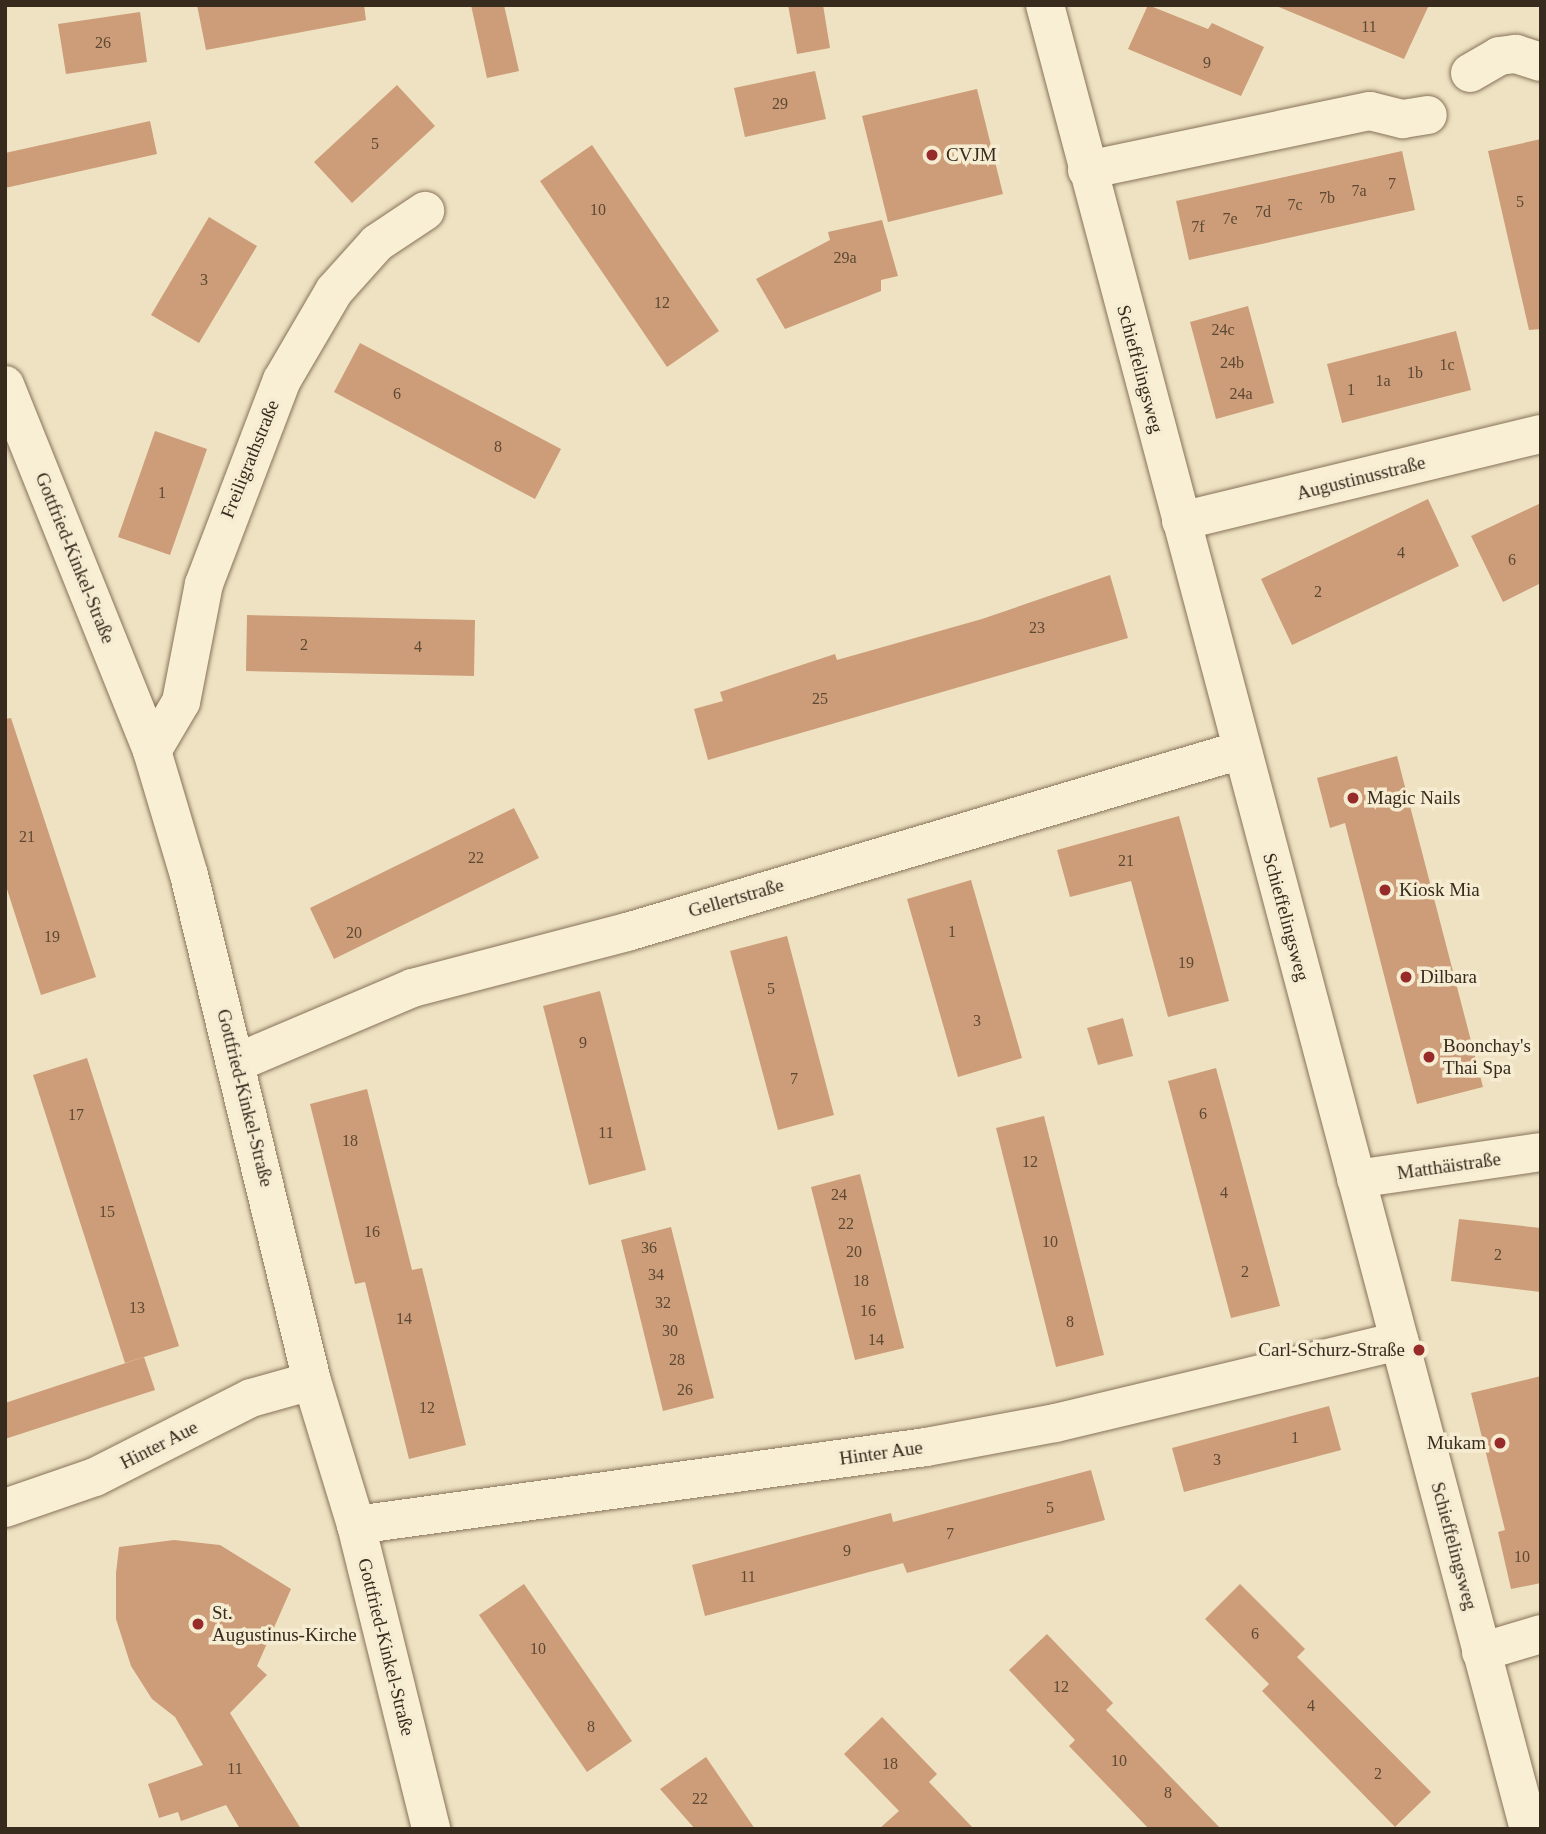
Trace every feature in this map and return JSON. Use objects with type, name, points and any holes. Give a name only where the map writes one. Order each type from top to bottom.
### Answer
[{"type":"street","name":"Schieffelingsweg","points":[[1045,5],[1529,1829]]},
{"type":"street","points":[[1470,74],[1499,57],[1516,54],[1541,62]]},
{"type":"street","points":[[1087,170],[1370,110],[1403,120],[1428,115]]},
{"type":"street","name":"Freiligrathstraße","points":[[152,751],[181,702],[204,584],[282,380],[334,291],[377,243],[425,211]]},
{"type":"street","name":"Gottfried-Kinkel-Straße","points":[[5,385],[152,751],[238,1062],[312,1381],[356,1525],[431,1829]]},
{"type":"street","name":"Augustinusstraße","points":[[1181,522],[1541,434]]},
{"type":"street","name":"Gellertstraße","points":[[238,1062],[412,988],[627,932],[1241,750]]},
{"type":"street","name":"Matthäistraße","points":[[1356,1179],[1541,1152]]},
{"type":"street","name":"Hinter Aue","points":[[356,1525],[939,1445],[1055,1423],[1399,1341]]},
{"type":"street","name":"Hinter Aue","points":[[5,1508],[94,1477],[251,1398],[312,1381]]},
{"type":"street","points":[[1481,1652],[1541,1634]]},
{"type":"building","points":[[197,5],[364,5],[366,20],[206,50]]},
{"type":"building","points":[[471,5],[504,5],[519,71],[487,78]]},
{"type":"building","points":[[788,5],[823,5],[830,48],[797,54]]},
{"type":"building","points":[[1148,5],[1208,29],[1212,23],[1264,47],[1241,96],[1128,49]]},
{"type":"building","points":[[1274,5],[1429,5],[1404,59]]},
{"type":"building","points":[[140,12],[147,62],[66,74],[58,24]]},
{"type":"building","points":[[815,71],[826,119],[745,137],[734,88]]},
{"type":"building","points":[[397,85],[435,126],[352,203],[314,162]]},
{"type":"building","name":"CVJM","points":[[977,89],[1003,194],[888,222],[862,116]]},
{"type":"building","points":[[150,121],[157,154],[5,188],[5,153]]},
{"type":"building","points":[[1541,139],[1541,329],[1529,330],[1488,151]]},
{"type":"building","points":[[592,145],[719,331],[667,367],[540,181]]},
{"type":"building","points":[[1402,151],[1415,210],[1189,260],[1176,201]]},
{"type":"building","points":[[209,217],[257,246],[199,343],[151,315]]},
{"type":"building","points":[[882,220],[898,276],[881,280],[881,291],[785,329],[756,279],[830,240],[828,232]]},
{"type":"building","points":[[1248,306],[1274,403],[1216,419],[1190,322]]},
{"type":"building","points":[[1456,331],[1471,390],[1342,423],[1327,364]]},
{"type":"building","points":[[360,343],[561,449],[535,499],[334,392]]},
{"type":"building","points":[[155,431],[207,449],[170,555],[118,537]]},
{"type":"building","points":[[1428,499],[1459,566],[1292,645],[1261,579]]},
{"type":"building","points":[[1541,503],[1541,583],[1503,602],[1471,536]]},
{"type":"building","points":[[1110,575],[1128,638],[708,760],[694,709],[723,701],[720,692],[835,654],[837,660],[982,619]]},
{"type":"building","points":[[247,615],[475,620],[474,676],[246,671]]},
{"type":"building","points":[[11,718],[96,977],[41,995],[5,883],[5,719]]},
{"type":"building","points":[[1397,756],[1483,1087],[1417,1104],[1345,823],[1330,828],[1317,778]]},
{"type":"building","points":[[514,808],[539,858],[334,959],[310,908]]},
{"type":"building","points":[[1179,816],[1229,1001],[1168,1017],[1131,881],[1070,897],[1057,850]]},
{"type":"building","points":[[971,880],[1022,1058],[958,1077],[907,899]]},
{"type":"building","points":[[787,936],[834,1115],[778,1130],[730,951]]},
{"type":"building","points":[[600,991],[646,1170],[589,1185],[543,1006]]},
{"type":"building","points":[[1123,1018],[1133,1056],[1098,1065],[1087,1028]]},
{"type":"building","points":[[87,1058],[179,1346],[125,1363],[33,1075]]},
{"type":"building","points":[[1216,1068],[1280,1306],[1231,1318],[1168,1081]]},
{"type":"building","points":[[367,1089],[412,1270],[422,1268],[466,1445],[409,1459],[365,1282],[355,1284],[310,1104]]},
{"type":"building","points":[[1044,1116],[1104,1355],[1056,1367],[996,1128]]},
{"type":"building","points":[[860,1174],[904,1348],[855,1360],[811,1187]]},
{"type":"building","points":[[1459,1219],[1541,1228],[1541,1292],[1451,1281]]},
{"type":"building","points":[[671,1227],[714,1398],[663,1411],[621,1240]]},
{"type":"building","points":[[144,1357],[155,1390],[5,1439],[5,1403]]},
{"type":"building","points":[[1541,1376],[1541,1583],[1511,1589],[1498,1532],[1505,1530],[1471,1393]]},
{"type":"building","points":[[1329,1406],[1341,1450],[1184,1492],[1172,1448]]},
{"type":"building","points":[[1091,1470],[1105,1520],[907,1573],[903,1563],[705,1616],[692,1565],[891,1513],[893,1522]]},
{"type":"building","name":"St. Augustinus-Kirche","points":[[174,1540],[220,1545],[291,1589],[257,1666],[267,1675],[230,1713],[301,1829],[240,1829],[226,1805],[181,1821],[178,1812],[159,1818],[148,1784],[203,1765],[175,1717],[152,1699],[131,1666],[116,1619],[116,1573],[119,1547]]},
{"type":"building","points":[[524,1584],[632,1741],[587,1772],[479,1615]]},
{"type":"building","points":[[1240,1584],[1305,1649],[1297,1657],[1431,1792],[1395,1827],[1262,1691],[1269,1684],[1205,1619]]},
{"type":"building","points":[[1047,1634],[1113,1703],[1106,1710],[1221,1829],[1149,1829],[1069,1746],[1075,1740],[1009,1670]]},
{"type":"building","points":[[882,1717],[937,1774],[929,1782],[974,1829],[879,1829],[899,1811],[844,1754]]},
{"type":"building","points":[[706,1757],[755,1829],[695,1829],[660,1789]]},
{"type":"place","name":"CVJM","points":[[932,155]]},
{"type":"place","name":"Magic Nails","points":[[1353,798]]},
{"type":"place","name":"Kiosk Mia","points":[[1385,890]]},
{"type":"place","name":"Dilbara","points":[[1406,977]]},
{"type":"place","name":"Boonchay's Thai Spa","points":[[1429,1057]]},
{"type":"place","name":"Carl-Schurz-Straße","points":[[1419,1350]]},
{"type":"place","name":"Mukam","points":[[1500,1443]]},
{"type":"place","name":"St. Augustinus-Kirche","points":[[198,1624]]}]
